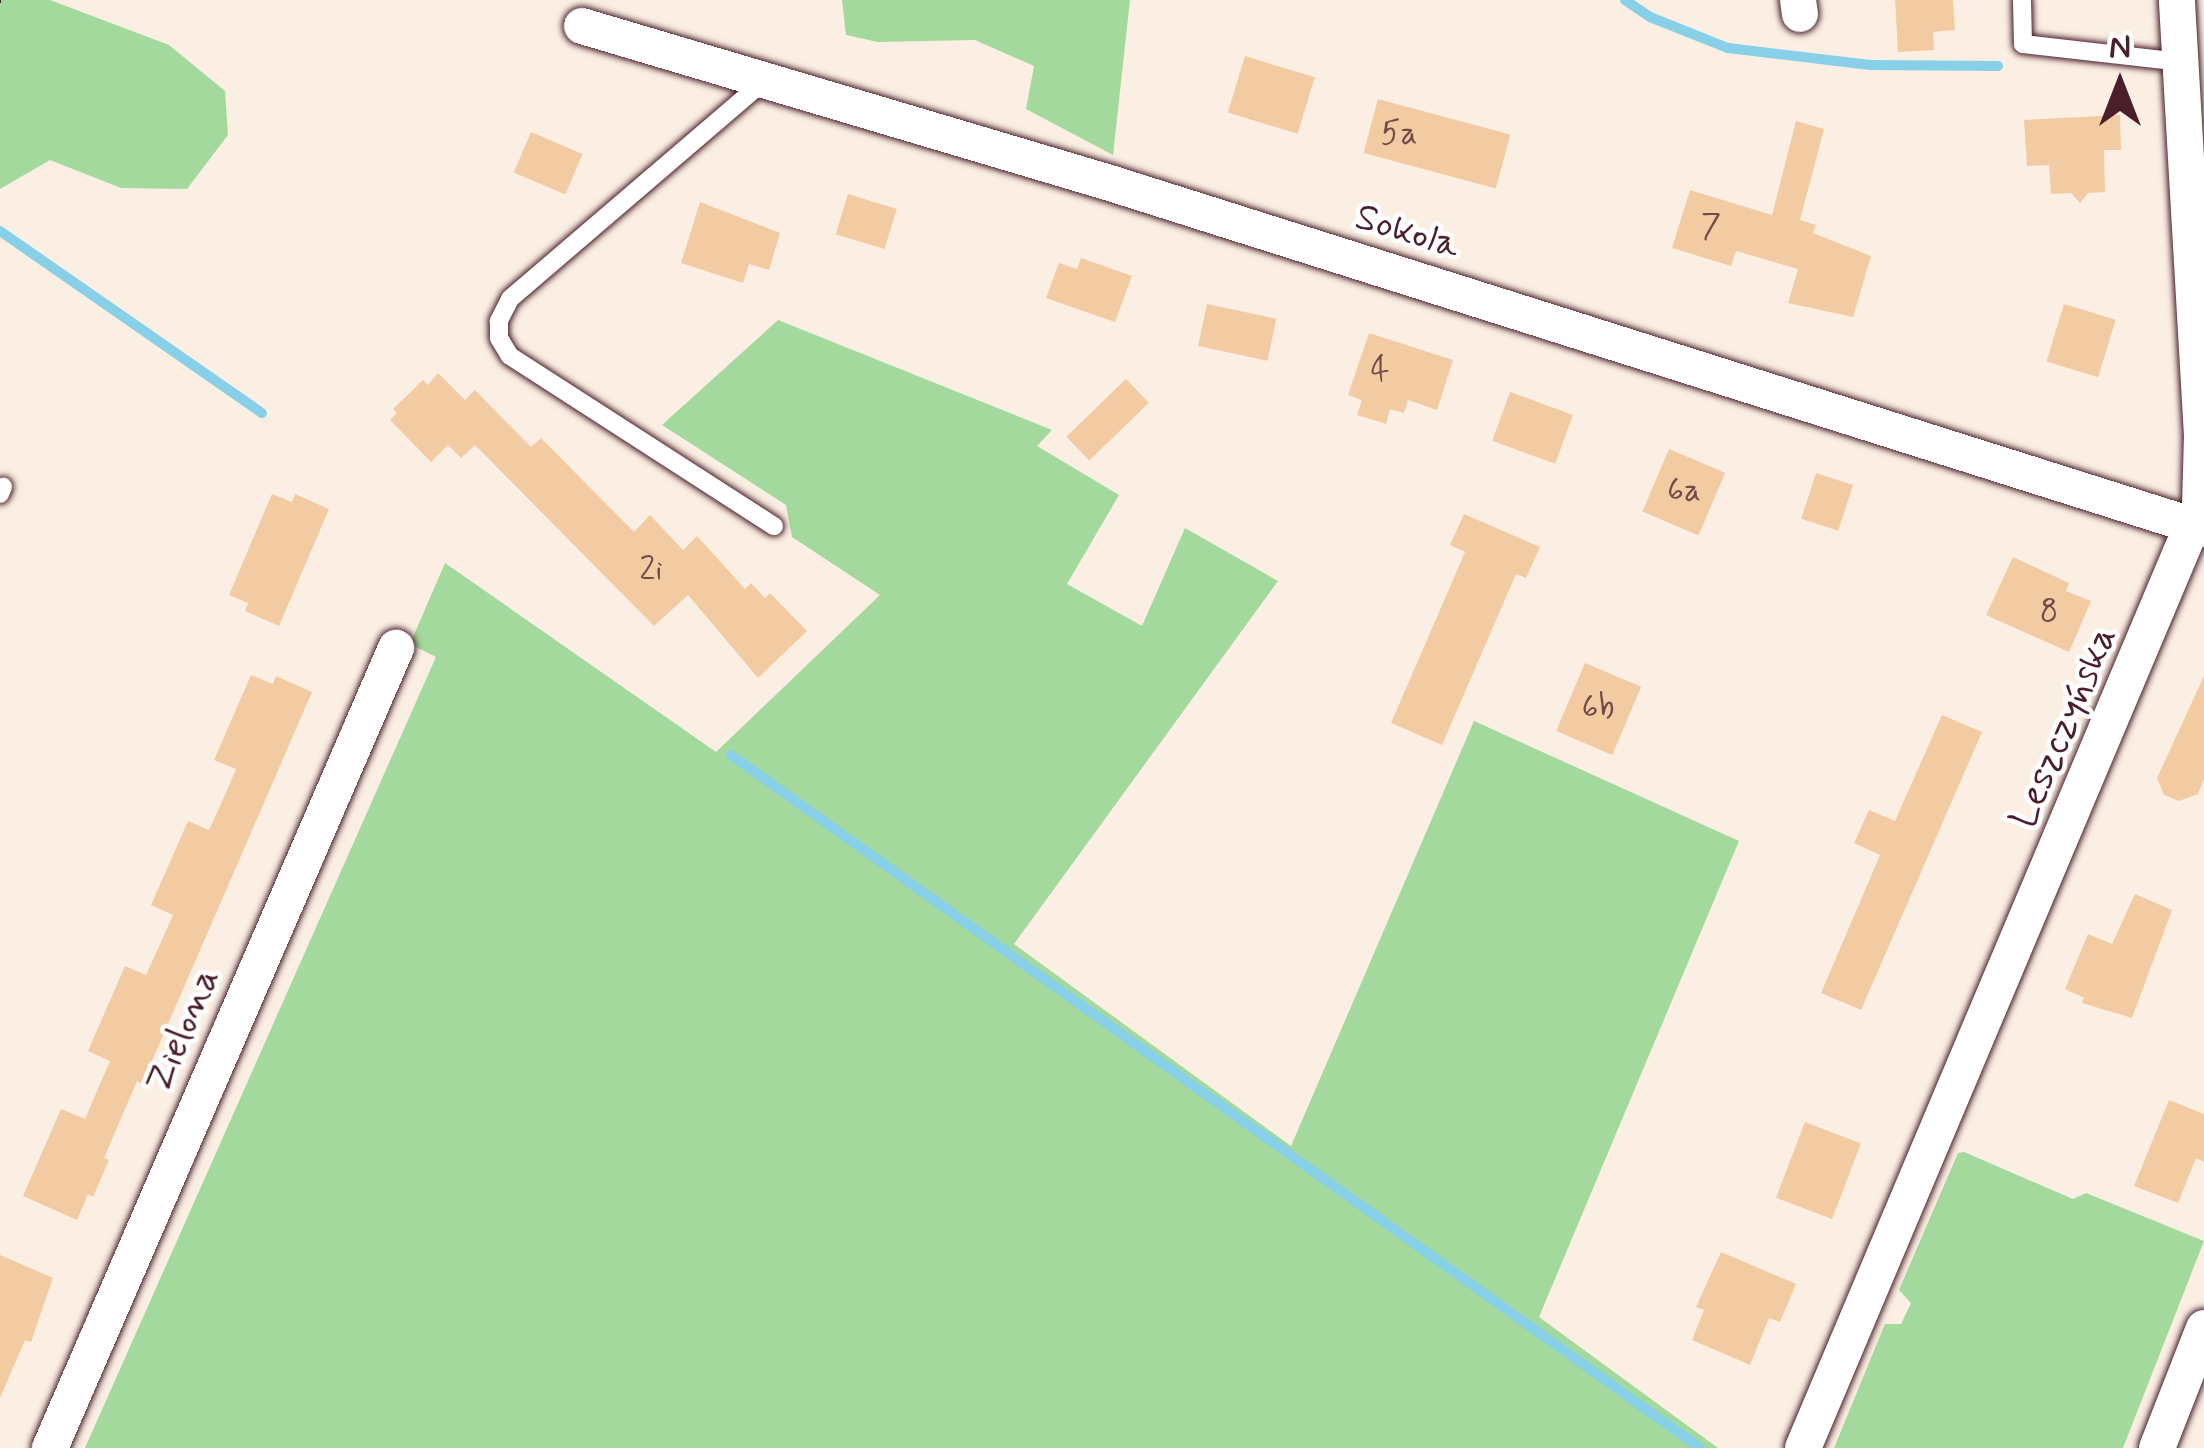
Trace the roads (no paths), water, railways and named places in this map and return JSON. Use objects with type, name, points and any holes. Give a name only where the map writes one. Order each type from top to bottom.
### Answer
[{"type":"street","name":"Leszczyńska","points":[[1803,1448],[2199,528],[2202,436],[2177,0]]},
{"type":"street","name":"Sokola","points":[[582,26],[1155,197],[2199,528]]},
{"type":"street","name":"Zielona","points":[[50,1448],[396,647]]},
{"type":"street","points":[[2157,1448],[2204,1328]]},
{"type":"lane","points":[[2022,0],[2023,44],[2180,62]]},
{"type":"lane","points":[[763,82],[510,299],[499,321],[499,338],[510,356],[774,526]]},
{"type":"waterway","points":[[1625,0],[1650,17],[1728,48],[1870,65],[1998,66]]},
{"type":"waterway","points":[[0,231],[262,413]]},
{"type":"waterway","points":[[731,755],[1700,1448]]}]
